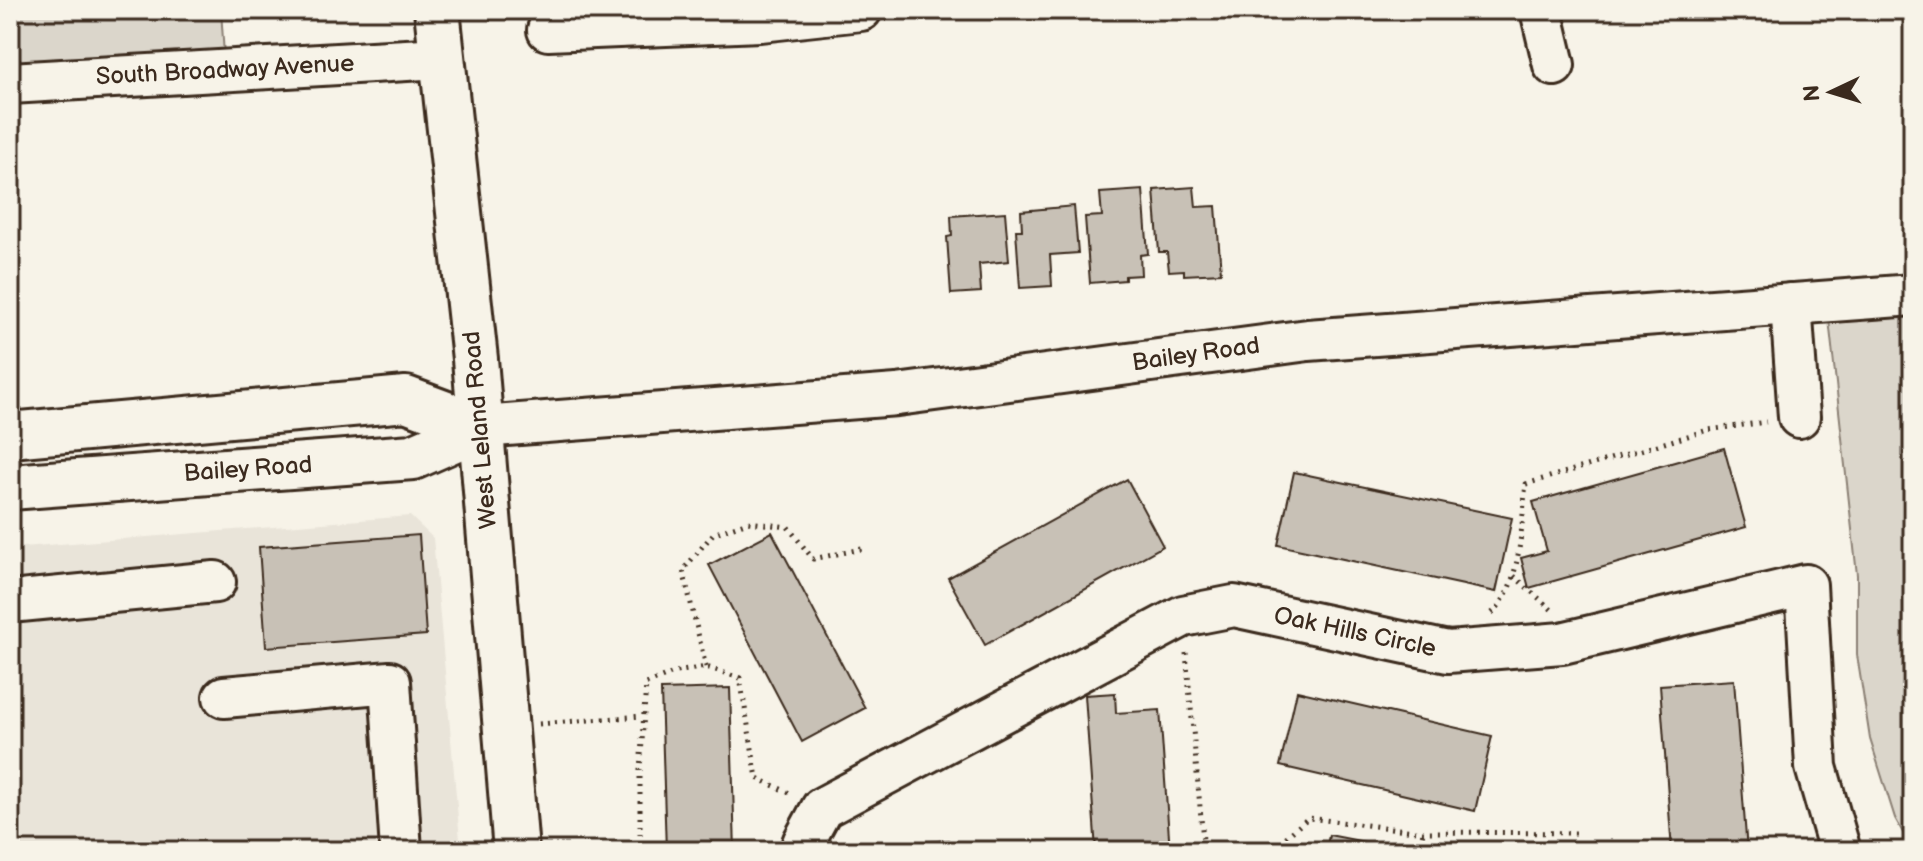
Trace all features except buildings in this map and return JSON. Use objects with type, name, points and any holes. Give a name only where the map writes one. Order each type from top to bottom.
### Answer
[{"type":"main road","name":"West Leland Road","points":[[437,10],[481,427],[516,851]]},
{"type":"main road","name":"Bailey Road","points":[[10,435],[406,399],[481,427]]},
{"type":"main road","name":"Bailey Road","points":[[10,487],[413,457],[481,427]]},
{"type":"street","points":[[548,30],[760,21],[861,10]]},
{"type":"street","points":[[1541,10],[1554,65]]},
{"type":"street","name":"South Broadway Avenue","points":[[10,83],[441,58]]},
{"type":"street","name":"Bailey Road","points":[[481,427],[897,395],[1308,340],[1913,295]]},
{"type":"street","points":[[1791,304],[1799,417]]},
{"type":"street","points":[[10,602],[215,582]]},
{"type":"street","name":"Oak Hills Circle","points":[[822,808],[1183,616],[1234,606],[1448,652],[1562,643],[1806,585],[1816,767],[1840,851]]},
{"type":"street","points":[[224,697],[390,682],[401,851]]},
{"type":"street","points":[[804,851],[803,843],[822,808]]},
{"type":"path","points":[[1488,617],[1498,608],[1514,576],[1526,484],[1708,430],[1799,417]]},
{"type":"path","points":[[706,667],[683,570],[713,534],[748,522],[788,527],[813,559],[866,548]]},
{"type":"path","points":[[1183,616],[1204,851]]},
{"type":"path","points":[[640,851],[642,716],[646,684],[676,672],[706,667],[740,678],[757,778],[822,808]]},
{"type":"path","points":[[506,727],[642,716]]},
{"type":"path","points":[[1278,851],[1285,838],[1308,818],[1423,832],[1581,833]]},
{"type":"path","points":[[1419,851],[1423,832]]},
{"type":"shaded area","points":[[10,10],[221,10],[225,70],[10,83]]},
{"type":"shaded area","points":[[1913,295],[1913,851],[1895,818],[1870,739],[1857,655],[1857,575],[1827,301]]},
{"type":"shaded area","points":[[410,516],[433,538],[461,851],[10,851],[10,548]]}]
